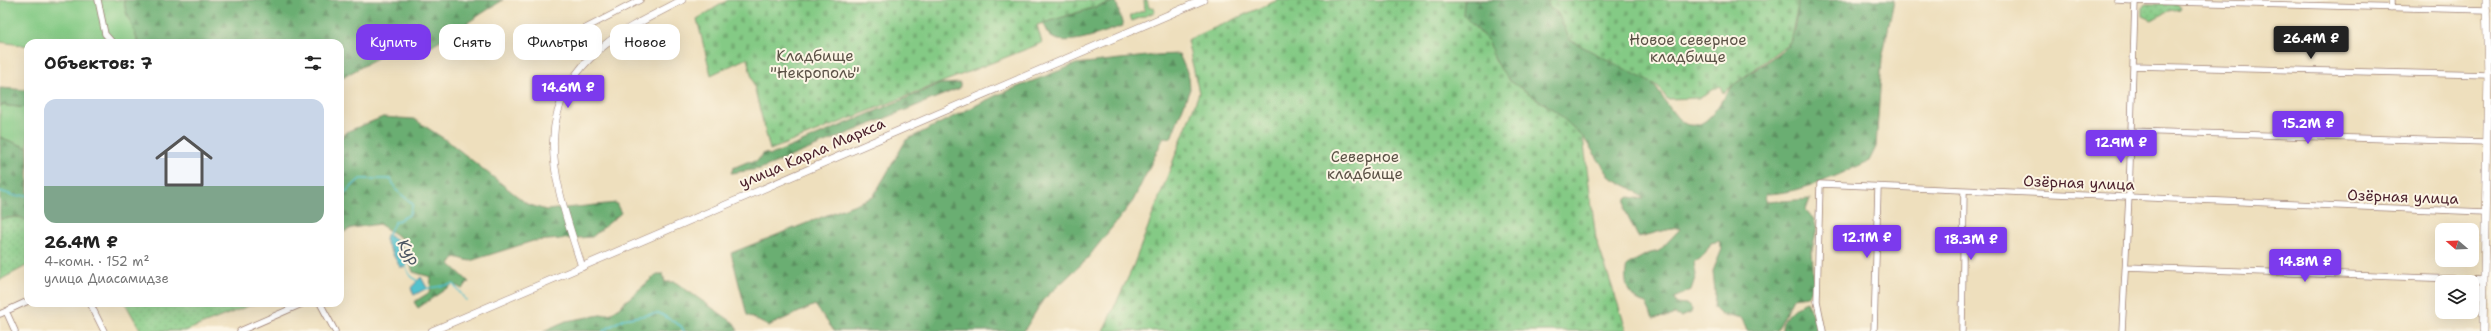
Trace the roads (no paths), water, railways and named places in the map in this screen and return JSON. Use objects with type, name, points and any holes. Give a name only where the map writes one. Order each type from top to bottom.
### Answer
[{"type":"main road","points":[[582,267],[558,188],[554,168],[553,135],[561,100],[569,85],[585,63],[605,44],[682,0]]},
{"type":"main road","name":"улица Карла Маркса","points":[[432,331],[1203,0]]},
{"type":"main road","points":[[2483,331],[2488,75],[2486,0]]},
{"type":"street","points":[[98,0],[105,34],[109,39]]},
{"type":"street","points":[[594,24],[640,0]]},
{"type":"street","points":[[2116,0],[2313,3],[2391,8],[2487,10]]},
{"type":"street","points":[[2391,0],[2391,8]]},
{"type":"street","points":[[2122,331],[2129,196],[2135,1]]},
{"type":"street","points":[[2134,66],[2488,75]]},
{"type":"street","points":[[2131,131],[2486,142]]},
{"type":"street","name":"Озёрная улица","points":[[1823,331],[1817,301],[1820,184],[1964,191],[2129,196],[2194,201],[2485,212]]},
{"type":"street","points":[[1874,331],[1878,187]]},
{"type":"street","points":[[1962,331],[1964,191]]},
{"type":"street","points":[[2126,267],[2484,280]]},
{"type":"street","points":[[0,314],[24,303]]},
{"type":"street","points":[[92,307],[104,331]]},
{"type":"street","points":[[240,331],[295,307]]},
{"type":"street","points":[[322,307],[335,331]]},
{"type":"street","points":[[6,311],[15,331]]},
{"type":"water","points":[[386,235],[395,239],[402,247],[407,257],[406,267],[400,267],[385,240]]},
{"type":"water","points":[[421,277],[427,288],[414,295],[411,288]]},
{"type":"waterway","name":"Кур","points":[[344,193],[360,179],[391,179],[396,190],[413,204],[409,215],[395,222],[387,236]]},
{"type":"waterway","name":"Кур","points":[[0,191],[15,196],[24,195]]},
{"type":"waterway","name":"Кур","points":[[405,266],[410,275],[418,282]]},
{"type":"waterway","points":[[424,289],[453,284],[466,300]]},
{"type":"waterway","name":"Кур","points":[[603,331],[623,319],[659,313],[681,326],[684,331]]},
{"type":"park label","name":"Новое северное кладбище","points":[[1688,48]]},
{"type":"park label","name":"Кладбище \"Некрополь\"","points":[[815,64]]},
{"type":"park label","name":"Северное кладбище","points":[[1365,166]]}]
